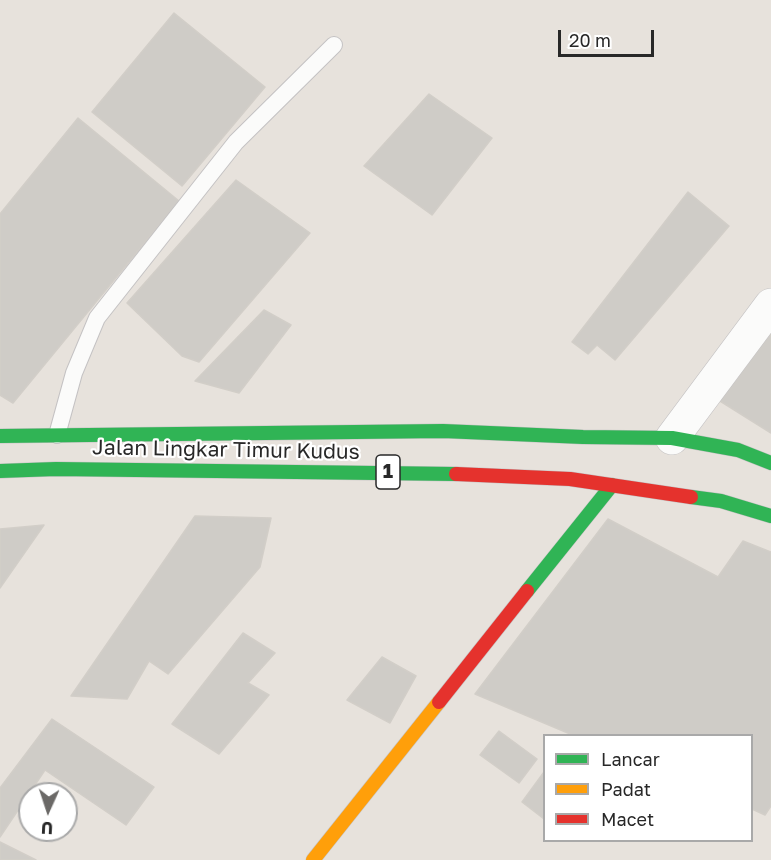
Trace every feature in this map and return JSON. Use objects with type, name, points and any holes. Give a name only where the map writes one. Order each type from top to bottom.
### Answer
[{"type":"main road","name":"Jalan Lingkar Timur Kudus","points":[[0,436],[443,431],[672,438],[738,450],[771,463]]},
{"type":"main road","name":"Jalan Lingkar Timur Kudus","points":[[0,471],[56,469],[444,473],[570,479],[721,501],[771,516]]},
{"type":"main road","points":[[313,860],[612,485]]},
{"type":"street","points":[[672,438],[771,305]]},
{"type":"lane","points":[[57,435],[74,373],[97,318],[236,142],[334,45]]},
{"type":"building","points":[[174,13],[265,87],[182,186],[92,112]]},
{"type":"building","points":[[429,94],[492,138],[432,215],[364,166]]},
{"type":"building","points":[[78,118],[179,201],[13,403],[0,395],[0,214]]},
{"type":"building","points":[[236,180],[310,233],[199,362],[182,356],[127,303]]},
{"type":"building","points":[[688,192],[729,226],[615,360],[597,345],[588,354],[572,342]]},
{"type":"building","points":[[264,310],[291,325],[239,393],[195,381]]},
{"type":"building","points":[[771,323],[771,433],[712,396]]},
{"type":"building","points":[[195,516],[271,518],[260,567],[168,674],[149,661],[127,699],[71,696]]},
{"type":"building","points":[[608,519],[718,577],[743,541],[771,552],[771,806],[765,815],[753,809],[753,734],[570,734],[475,694]]},
{"type":"building","points":[[44,525],[0,588],[0,529]]},
{"type":"building","points":[[243,633],[275,653],[248,683],[269,695],[219,754],[172,724]]},
{"type":"building","points":[[382,657],[416,676],[390,723],[347,700]]},
{"type":"building","points":[[52,719],[154,787],[126,825],[78,792],[78,782],[63,782],[45,770],[37,782],[18,782],[18,810],[0,837],[0,788]]},
{"type":"building","points":[[499,731],[537,759],[519,783],[480,755]]},
{"type":"building","points":[[543,773],[543,818],[522,802]]},
{"type":"building","points":[[0,842],[36,860],[0,860]]},
{"type":"traffic: fast","points":[[0,436],[443,431],[672,438],[738,450],[771,463]]},
{"type":"traffic: fast","points":[[0,471],[56,469],[456,474]]},
{"type":"traffic: fast","points":[[527,591],[612,485]]},
{"type":"traffic: fast","points":[[691,497],[721,501],[771,516]]},
{"type":"traffic: slow","points":[[313,860],[439,702]]},
{"type":"traffic: jam","points":[[456,474],[570,479],[691,497]]},
{"type":"traffic: jam","points":[[439,702],[527,591]]}]
